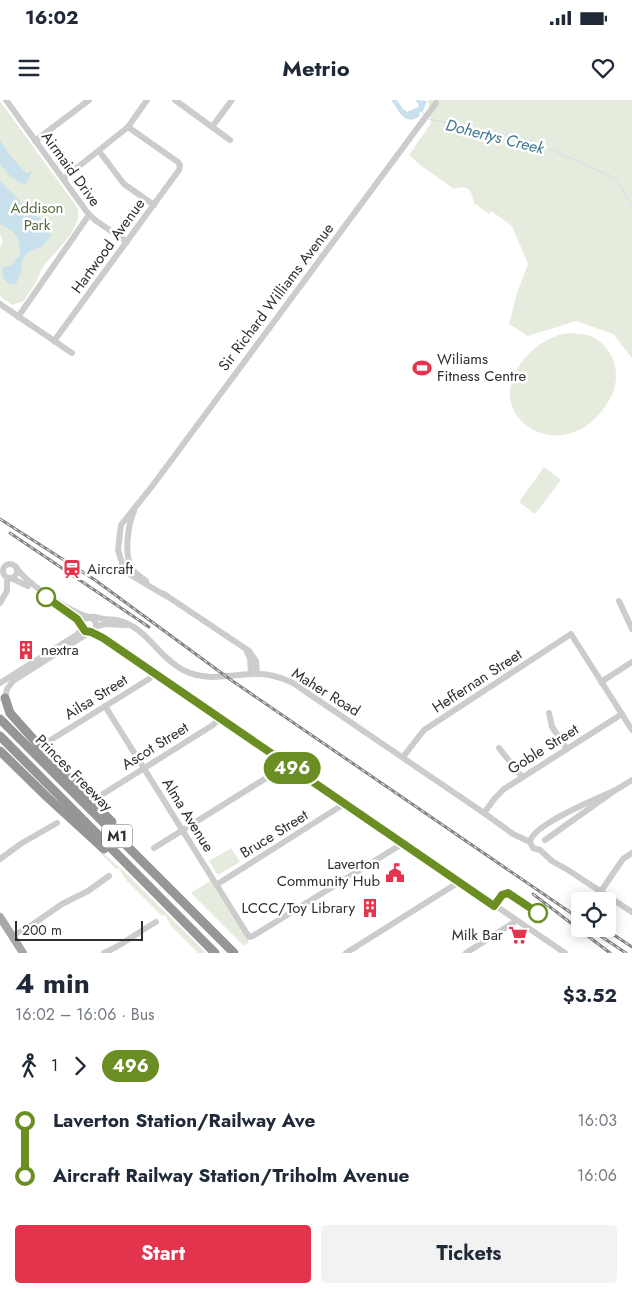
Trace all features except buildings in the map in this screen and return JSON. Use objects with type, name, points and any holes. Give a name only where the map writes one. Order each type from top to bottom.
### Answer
[{"type":"highway","points":[[5,698],[10,713],[203,922]]},
{"type":"highway","name":"Princes Freeway","points":[[0,719],[234,953]]},
{"type":"highway","name":"Princes Freeway","points":[[0,736],[215,953]]},
{"type":"highway","points":[[0,751],[88,836],[141,879]]},
{"type":"main road","points":[[0,917],[22,953]]},
{"type":"street","points":[[35,141],[89,100]]},
{"type":"street","points":[[63,179],[128,128],[147,100]]},
{"type":"street","points":[[175,100],[230,140]]},
{"type":"street","points":[[212,127],[232,100]]},
{"type":"street","name":"Airmaid Drive","points":[[9,101],[35,141],[89,215],[127,242]]},
{"type":"street","name":"Sir Richard Williams Avenue","points":[[253,673],[254,657],[249,651],[127,572],[122,564],[118,545],[121,525],[436,103]]},
{"type":"street","name":"Hartwood Avenue","points":[[54,341],[178,172],[180,165],[178,162],[128,128]]},
{"type":"street","points":[[99,151],[124,184],[154,205]]},
{"type":"street","points":[[18,316],[89,215]]},
{"type":"street","points":[[0,304],[72,353]]},
{"type":"street","name":"Sir Richard Williams Avenue","points":[[137,506],[129,522],[129,560],[134,571],[166,596]]},
{"type":"street","points":[[118,545],[128,545]]},
{"type":"street","points":[[0,561],[13,565],[31,584],[77,613],[95,621],[97,626],[118,649]]},
{"type":"street","points":[[13,565],[6,565],[1,570],[9,579],[24,583],[56,604],[77,619],[85,631],[90,632],[118,649],[154,673],[402,844],[565,953]]},
{"type":"street","points":[[0,603],[8,588],[9,579],[16,573],[13,565]]},
{"type":"street","points":[[619,601],[632,629]]},
{"type":"street","points":[[57,650],[78,634],[84,620],[89,617]]},
{"type":"street","name":"Maher Road","points":[[89,617],[118,620],[138,630],[165,658],[197,675],[216,678],[253,673],[277,677],[297,685],[513,834],[532,838]]},
{"type":"street","points":[[0,683],[90,632],[97,626],[106,624],[130,626]]},
{"type":"street","name":"Heffernan Street","points":[[403,757],[424,730],[571,634],[601,682]]},
{"type":"street","points":[[632,662],[601,682],[632,730]]},
{"type":"street","points":[[5,698],[10,684],[21,672]]},
{"type":"street","name":"Ailsa Street","points":[[49,741],[149,679],[154,673]]},
{"type":"street","name":"Alma Avenue","points":[[105,706],[249,937],[402,844]]},
{"type":"street","points":[[549,713],[552,726],[567,749]]},
{"type":"street","name":"Goble Street","points":[[484,813],[495,798],[522,777],[622,714]]},
{"type":"street","name":"Ascot Street","points":[[103,794],[213,725],[220,718]]},
{"type":"street","points":[[499,748],[522,777]]},
{"type":"street","points":[[154,848],[286,764]]},
{"type":"street","points":[[538,849],[544,842],[632,780]]},
{"type":"street","points":[[614,791],[542,826],[532,838],[533,848],[538,849],[552,861],[632,912]]},
{"type":"street","name":"Bruce Street","points":[[216,885],[344,804]]},
{"type":"street","points":[[0,859],[22,843],[57,823]]},
{"type":"street","points":[[532,838],[540,834],[549,854],[568,870]]},
{"type":"street","points":[[601,891],[623,859],[632,853]]},
{"type":"street","points":[[12,936],[28,928],[62,904],[88,891],[109,876]]},
{"type":"street","points":[[346,953],[459,882]]},
{"type":"street","points":[[466,953],[516,921]]},
{"type":"street","points":[[104,953],[116,948],[136,933],[156,922]]},
{"type":"green space","points":[[428,100],[632,100],[632,358],[613,334],[576,321],[528,336],[509,324],[517,293],[528,264],[512,226],[491,211],[489,214],[474,203],[472,194],[468,189],[454,189],[409,155],[431,123]]},
{"type":"green space","name":"Addison Park","points":[[0,101],[77,207],[78,214],[74,229],[44,265],[24,301],[12,305],[0,296],[0,248],[3,241],[0,234]]},
{"type":"green space","points":[[571,333],[593,337],[607,348],[616,372],[616,380],[611,397],[593,420],[573,433],[552,435],[533,430],[518,418],[511,401],[512,380],[525,358],[535,348],[558,335]]},
{"type":"green space","points":[[544,467],[561,480],[535,514],[519,502]]},
{"type":"green space","points":[[86,838],[129,876],[206,953],[198,953],[172,927],[165,915],[162,916],[126,880],[119,868],[116,869]]},
{"type":"green space","points":[[231,848],[240,862],[217,874],[209,861]]},
{"type":"green space","points":[[210,881],[249,942],[244,946],[191,893]]},
{"type":"water","points":[[391,100],[397,100],[407,112],[418,107],[419,105],[415,100],[427,101],[423,111],[419,113],[420,116],[410,120],[400,113]]},
{"type":"water","points":[[0,140],[26,173],[32,171],[27,183],[23,184],[11,177],[0,164]]},
{"type":"water","points":[[0,181],[26,207],[48,225],[51,236],[41,247],[27,253],[21,263],[22,269],[16,284],[10,285],[3,278],[2,268],[11,265],[20,255],[20,248],[14,233],[0,224]]},
{"type":"waterway","name":"Dohertys Creek","points":[[422,110],[423,114]]},
{"type":"waterway","name":"Dohertys Creek","points":[[429,119],[518,137],[541,145],[615,178],[632,205]]},
{"type":"railway","points":[[0,519],[95,580],[231,680],[571,913]]},
{"type":"railway","points":[[10,533],[149,627]]},
{"type":"railway","points":[[533,894],[610,953]]},
{"type":"railway","points":[[616,936],[632,947]]},
{"type":"railway","points":[[602,937],[626,953]]},
{"type":"bus line","name":"496","points":[[46,597],[77,619],[83,630],[103,638],[494,906],[502,895],[508,893],[538,913]]},
{"type":"place","name":"Wiliams Fitness Centre","points":[[422,368]]},
{"type":"place","name":"Aircraft","points":[[72,569]]},
{"type":"place","name":"nextra","points":[[26,650]]},
{"type":"place","name":"Laverton Community Hub","points":[[395,873]]},
{"type":"place","name":"LCCC/Toy Library","points":[[370,908]]},
{"type":"place","name":"Milk Bar","points":[[518,935]]}]
